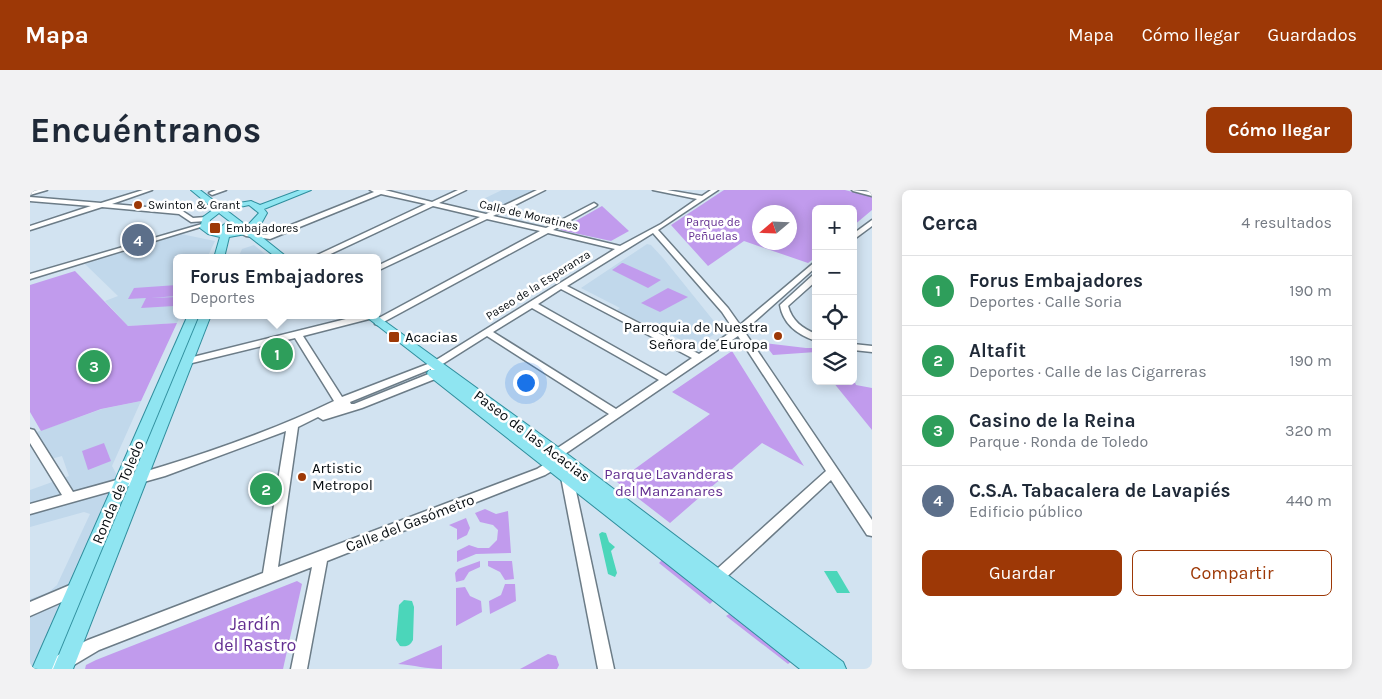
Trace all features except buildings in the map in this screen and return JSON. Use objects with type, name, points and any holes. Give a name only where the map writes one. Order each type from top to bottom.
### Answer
[{"type":"main road","points":[[195,190],[224,209],[278,254]]},
{"type":"main road","points":[[255,206],[294,190]]},
{"type":"main road","points":[[288,254],[267,238],[249,231],[226,235],[208,231],[205,222],[224,209],[255,206],[306,190]]},
{"type":"main road","points":[[210,192],[224,209],[226,235],[219,254]]},
{"type":"main road","points":[[232,254],[262,216],[262,210],[255,206]]},
{"type":"main road","name":"Ronda de Toledo","points":[[42,669],[192,319]]},
{"type":"main road","name":"Ronda de Toledo","points":[[62,666],[141,479],[204,319]]},
{"type":"main road","name":"Paseo de las Acacias","points":[[370,319],[433,369],[713,581],[816,669]]},
{"type":"main road","name":"Paseo de las Acacias","points":[[555,460],[567,477],[836,669]]},
{"type":"street","points":[[30,193],[44,190]]},
{"type":"street","points":[[30,228],[149,190]]},
{"type":"street","points":[[210,192],[223,190]]},
{"type":"street","points":[[324,254],[463,190]]},
{"type":"street","points":[[381,268],[542,190]]},
{"type":"street","points":[[656,190],[693,198],[702,198]]},
{"type":"street","name":"Paseo de la Esperanza","points":[[653,229],[656,223],[705,190]]},
{"type":"street","name":"Paseo de la Esperanza","points":[[433,369],[487,332],[636,238],[663,225],[715,190]]},
{"type":"street","points":[[855,190],[872,194]]},
{"type":"street","points":[[267,238],[379,191]]},
{"type":"street","name":"Calle de Moratines","points":[[379,191],[621,248]]},
{"type":"street","points":[[30,199],[181,212],[192,224]]},
{"type":"street","points":[[30,206],[50,201]]},
{"type":"street","points":[[381,311],[547,230],[594,205]]},
{"type":"street","points":[[32,274],[192,224],[205,222]]},
{"type":"street","points":[[857,235],[872,222]]},
{"type":"street","points":[[653,229],[725,310],[872,531]]},
{"type":"street","points":[[636,238],[654,238],[666,242]]},
{"type":"street","name":"Calle del Gasómetro","points":[[62,666],[94,646],[541,472],[617,414],[739,331],[812,267]]},
{"type":"street","points":[[812,281],[784,305],[785,314],[793,325],[812,336]]},
{"type":"street","points":[[561,286],[700,358]]},
{"type":"street","points":[[532,304],[666,380]]},
{"type":"street","points":[[188,361],[361,319]]},
{"type":"street","points":[[487,332],[617,414]]},
{"type":"street","points":[[297,336],[340,402],[358,406]]},
{"type":"street","points":[[857,347],[872,349]]},
{"type":"street","points":[[293,424],[340,402],[433,369]]},
{"type":"street","points":[[30,509],[68,497],[141,479],[293,424],[358,406],[433,369]]},
{"type":"street","points":[[269,578],[293,424]]},
{"type":"street","points":[[30,433],[68,497]]},
{"type":"street","points":[[713,581],[832,472]]},
{"type":"street","points":[[567,477],[606,669]]},
{"type":"street","points":[[299,669],[321,558]]},
{"type":"street","points":[[30,609],[78,588]]},
{"type":"shaded area","points":[[502,190],[533,190],[498,207],[477,202]]},
{"type":"shaded area","points":[[181,234],[215,241],[209,254],[173,254],[173,319],[179,319],[177,323],[128,326],[105,301],[118,296],[85,264]]},
{"type":"shaded area","points":[[647,244],[651,245],[663,258],[721,330],[694,347],[648,322],[644,324],[617,310],[620,308],[581,288]]},
{"type":"shaded area","points":[[254,245],[265,254],[240,254],[242,249]]},
{"type":"shaded area","points":[[141,401],[112,466],[122,484],[42,669],[30,669],[30,599],[49,592],[57,585],[90,514],[84,512],[30,527],[30,490],[69,476],[62,456],[51,459],[37,432],[102,409]]},
{"type":"shaded area","points":[[602,532],[606,533],[609,542],[615,547],[611,551],[617,573],[615,577],[608,574],[599,534]]},
{"type":"shaded area","points":[[824,571],[837,571],[850,593],[837,593]]},
{"type":"shaded area","points":[[404,600],[412,601],[414,607],[413,640],[409,645],[400,646],[396,640],[399,605]]},
{"type":"green space","name":"Parque de Peñuelas","points":[[724,190],[845,190],[872,197],[872,210],[857,223],[857,205],[812,205],[812,260],[808,263],[770,250],[797,250],[797,205],[752,205],[752,244],[744,241],[708,266],[671,225]]},
{"type":"green space","points":[[602,206],[629,231],[611,241],[560,230]]},
{"type":"green space","points":[[622,263],[661,280],[648,288],[612,270]]},
{"type":"green space","points":[[75,271],[128,326],[177,323],[141,401],[101,409],[41,431],[30,412],[30,285]]},
{"type":"green space","points":[[173,285],[173,296],[151,298],[173,297],[173,306],[141,308],[146,298],[128,299],[134,288]]},
{"type":"green space","points":[[668,288],[688,297],[660,312],[641,303]]},
{"type":"green space","points":[[764,343],[812,348],[812,352],[773,355]]},
{"type":"green space","name":"Parque Lavanderas del Manzanares","points":[[732,351],[804,466],[762,443],[670,523],[617,482],[710,414],[672,392]]},
{"type":"green space","points":[[835,385],[856,385],[872,388],[872,430]]},
{"type":"green space","points":[[104,443],[111,461],[88,470],[82,451]]},
{"type":"green space","points":[[485,509],[496,514],[508,511],[511,553],[476,554],[457,562],[457,551],[469,545],[478,548],[489,548],[497,540],[498,530],[493,525],[480,522],[475,513]]},
{"type":"green space","points":[[466,518],[470,528],[467,535],[457,540],[457,529],[449,525]]},
{"type":"green space","points":[[662,560],[713,601],[710,604],[659,563]]},
{"type":"green space","points":[[480,561],[480,567],[469,572],[464,580],[456,582],[455,573],[458,569]]},
{"type":"green space","points":[[488,561],[512,561],[514,579],[505,580],[500,572],[488,566]]},
{"type":"green space","name":"Jardín del Rastro","points":[[297,581],[302,584],[283,669],[85,669],[86,665],[96,660]]},
{"type":"green space","points":[[505,584],[515,584],[516,601],[490,614],[489,601],[501,595]]},
{"type":"green space","points":[[465,587],[470,596],[481,601],[482,612],[456,626],[456,588]]},
{"type":"green space","points":[[731,613],[792,661],[788,664],[726,616]]},
{"type":"green space","points":[[442,645],[442,669],[398,664]]},
{"type":"green space","points":[[548,654],[556,656],[559,665],[557,669],[520,669]]},
{"type":"place","name":"Swinton & Grant","points":[[138,205]]},
{"type":"place","name":"Embajadores","points":[[215,228]]},
{"type":"place","name":"C.S.A. Tabacalera de Lavapiés","points":[[138,240]]},
{"type":"place","name":"Parroquia de Nuestra Señora de Europa","points":[[778,336]]},
{"type":"place","name":"Acacias","points":[[394,337]]},
{"type":"place","name":"Forus Embajadores","points":[[277,354]]},
{"type":"place","name":"Casino de la Reina","points":[[94,366]]},
{"type":"place","name":"Artistic Metropol","points":[[302,477]]},
{"type":"place","name":"Altafit","points":[[266,489]]}]
